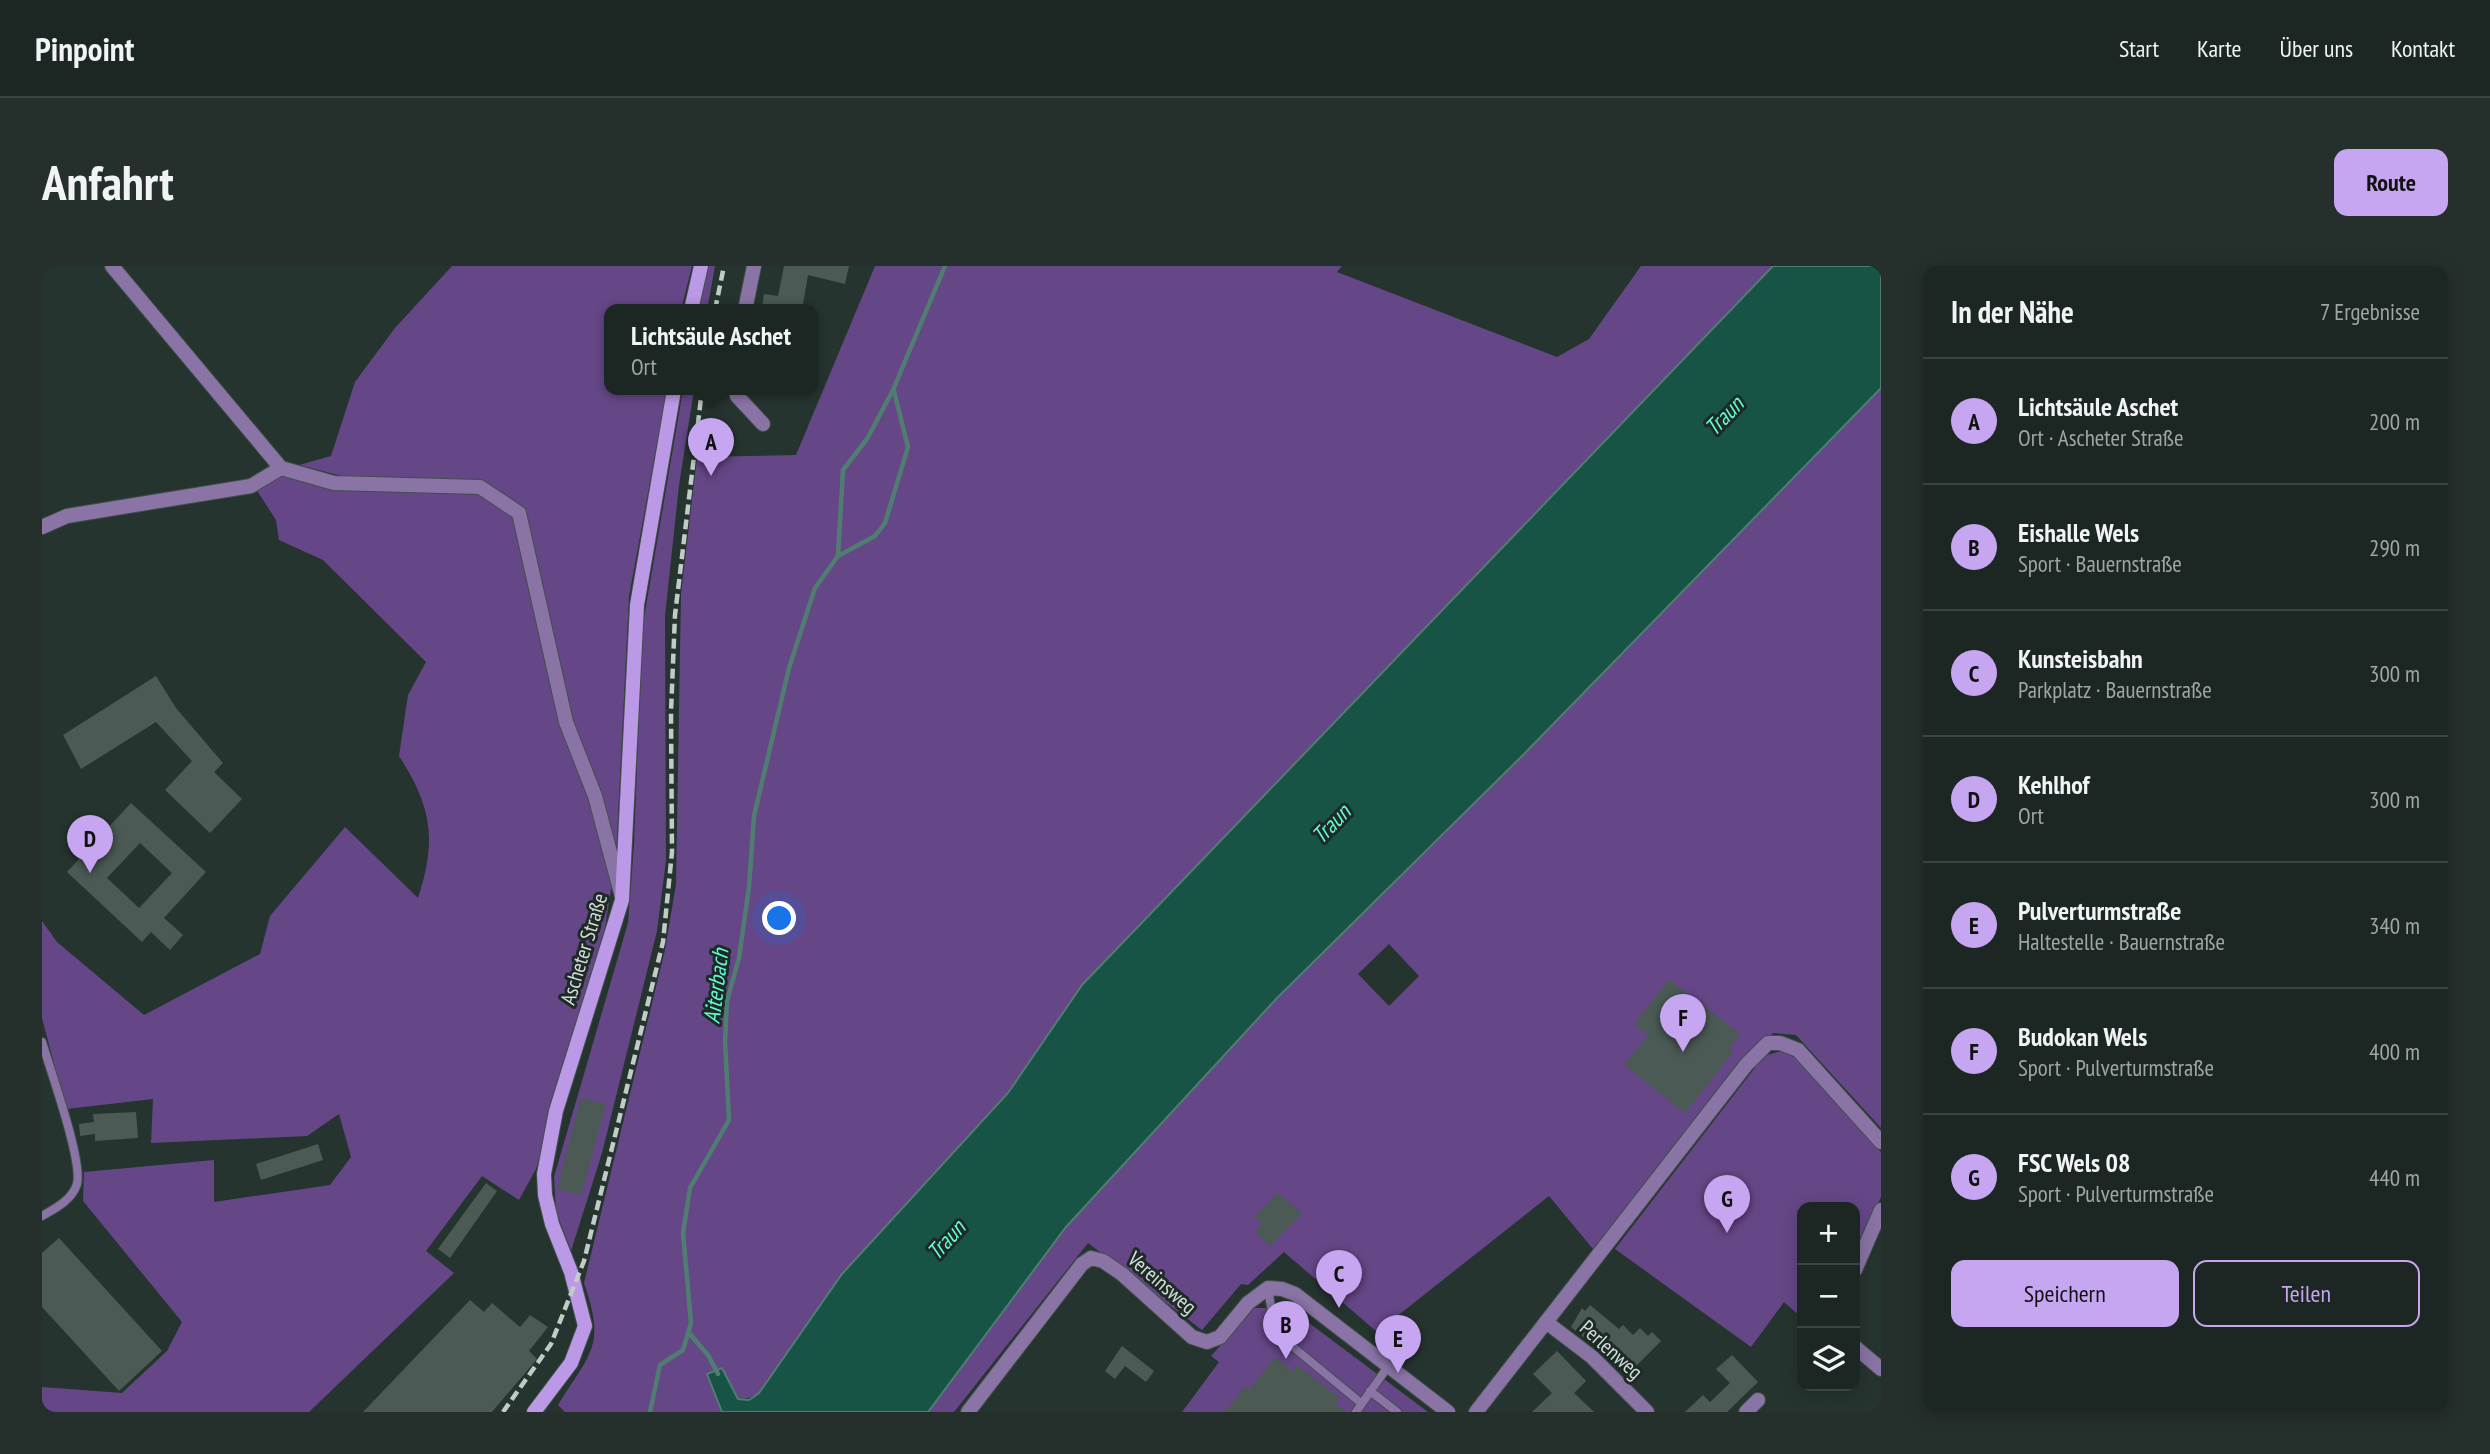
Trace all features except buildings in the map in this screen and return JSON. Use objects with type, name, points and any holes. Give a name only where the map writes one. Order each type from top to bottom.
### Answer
[{"type":"main road","points":[[692,304],[701,266]]},
{"type":"main road","name":"Ascheter Straße","points":[[534,1412],[566,1371],[583,1336],[584,1315],[552,1224],[545,1195],[544,1174],[556,1111],[622,900],[627,855],[630,705],[637,605],[673,395]]},
{"type":"street","points":[[112,266],[281,468],[334,484],[480,487],[519,513],[566,722],[595,796],[622,900]]},
{"type":"street","points":[[746,304],[754,266]]},
{"type":"street","points":[[737,395],[762,424]]},
{"type":"street","points":[[42,527],[67,516],[251,486],[281,468]]},
{"type":"street","points":[[1476,1412],[1746,1065],[1768,1043],[1780,1043],[1798,1050],[1881,1142]]},
{"type":"street","points":[[1857,1265],[1881,1210]]},
{"type":"street","name":"Vereinsweg","points":[[968,1412],[1082,1264],[1091,1258],[1103,1261],[1122,1274],[1192,1337],[1207,1342],[1220,1337],[1248,1303],[1268,1288]]},
{"type":"street","points":[[1268,1288],[1295,1294],[1448,1412]]},
{"type":"street","name":"Perlenweg","points":[[1546,1322],[1592,1357],[1647,1412]]},
{"type":"street","points":[[1860,1351],[1881,1369]]},
{"type":"street","points":[[1746,1412],[1758,1401]]},
{"type":"lane","points":[[42,1042],[75,1156],[77,1183],[66,1201],[42,1216]]},
{"type":"lane","points":[[1268,1288],[1275,1332],[1362,1403]]},
{"type":"lane","points":[[1356,1412],[1388,1365]]},
{"type":"lane","points":[[1370,1391],[1398,1412]]},
{"type":"shaded area","points":[[452,266],[692,266],[682,304],[604,304],[604,395],[666,395],[629,596],[616,858],[604,934],[536,1169],[519,1200],[482,1176],[426,1251],[454,1273],[309,1412],[42,1412],[42,1387],[122,1393],[167,1351],[182,1322],[83,1201],[84,1172],[214,1160],[214,1202],[330,1185],[351,1157],[339,1114],[307,1136],[151,1143],[153,1099],[66,1109],[42,1018],[42,921],[57,942],[144,1015],[260,954],[270,916],[345,827],[418,898],[428,859],[428,824],[419,792],[399,756],[408,695],[426,662],[323,560],[279,540],[276,520],[256,489],[284,475],[346,477],[299,465],[331,456],[355,382],[395,328]]},
{"type":"shaded area","points":[[708,266],[715,266],[708,304],[699,304]]},
{"type":"shaded area","points":[[875,266],[1342,266],[1337,272],[1557,357],[1589,339],[1641,266],[1773,266],[1082,985],[1008,1093],[842,1274],[759,1393],[751,1397],[737,1398],[708,1375],[722,1412],[565,1412],[558,1405],[592,1348],[594,1321],[584,1283],[665,950],[676,884],[681,594],[697,457],[796,455]]},
{"type":"shaded area","points":[[1881,388],[1881,1128],[1796,1035],[1773,1033],[1684,1135],[1593,1249],[1549,1196],[1377,1332],[1284,1252],[1248,1285],[1241,1284],[1202,1330],[1088,1243],[954,1412],[928,1412],[1066,1227],[1276,999],[1524,754]],"holes":[[[1389,944],[1419,976],[1389,1006],[1358,974]]]},
{"type":"shaded area","points":[[682,395],[693,395],[679,485],[665,616],[666,860],[657,931],[602,1153],[571,1251],[556,1211],[554,1177],[628,923],[634,845],[642,630]]},
{"type":"shaded area","points":[[1781,1051],[1800,1060],[1881,1152],[1881,1197],[1860,1247],[1860,1202],[1797,1202],[1797,1314],[1784,1302],[1751,1347],[1615,1249],[1764,1056]]},
{"type":"shaded area","points":[[1254,1308],[1289,1308],[1428,1412],[1182,1412],[1219,1362],[1211,1356]]},
{"type":"water","name":"Traun","points":[[1773,266],[1881,266],[1881,388],[1524,754],[1276,999],[1066,1227],[928,1412],[722,1412],[707,1374],[722,1368],[738,1399],[749,1400],[759,1393],[842,1274],[1008,1093],[1082,985]]},
{"type":"waterway","name":"Aiterbach","points":[[650,1412],[660,1365],[683,1350],[691,1323],[683,1233],[690,1188],[729,1120],[725,1041],[727,1001],[739,958],[749,887],[754,816],[789,668],[815,588],[838,556],[843,470],[867,439],[893,390],[945,266]]},
{"type":"waterway","name":"Aiterbach","points":[[838,556],[875,536],[885,523],[908,447],[894,391]]},
{"type":"waterway","points":[[689,1333],[708,1355],[718,1374]]},
{"type":"railway","points":[[716,304],[724,266]]},
{"type":"railway","points":[[503,1412],[551,1344],[584,1261],[663,942],[672,852],[671,712],[675,615],[701,395]]},
{"type":"place","name":"Lichtsäule Aschet","points":[[711,476]]},
{"type":"place","name":"Kehlhof","points":[[90,873]]},
{"type":"place","name":"Budokan Wels","points":[[1683,1052]]},
{"type":"place","name":"FSC Wels 08","points":[[1727,1233]]},
{"type":"place","name":"Kunsteisbahn","points":[[1339,1308]]},
{"type":"place","name":"Eishalle Wels","points":[[1286,1359]]},
{"type":"place","name":"Pulverturmstraße","points":[[1398,1373]]}]
